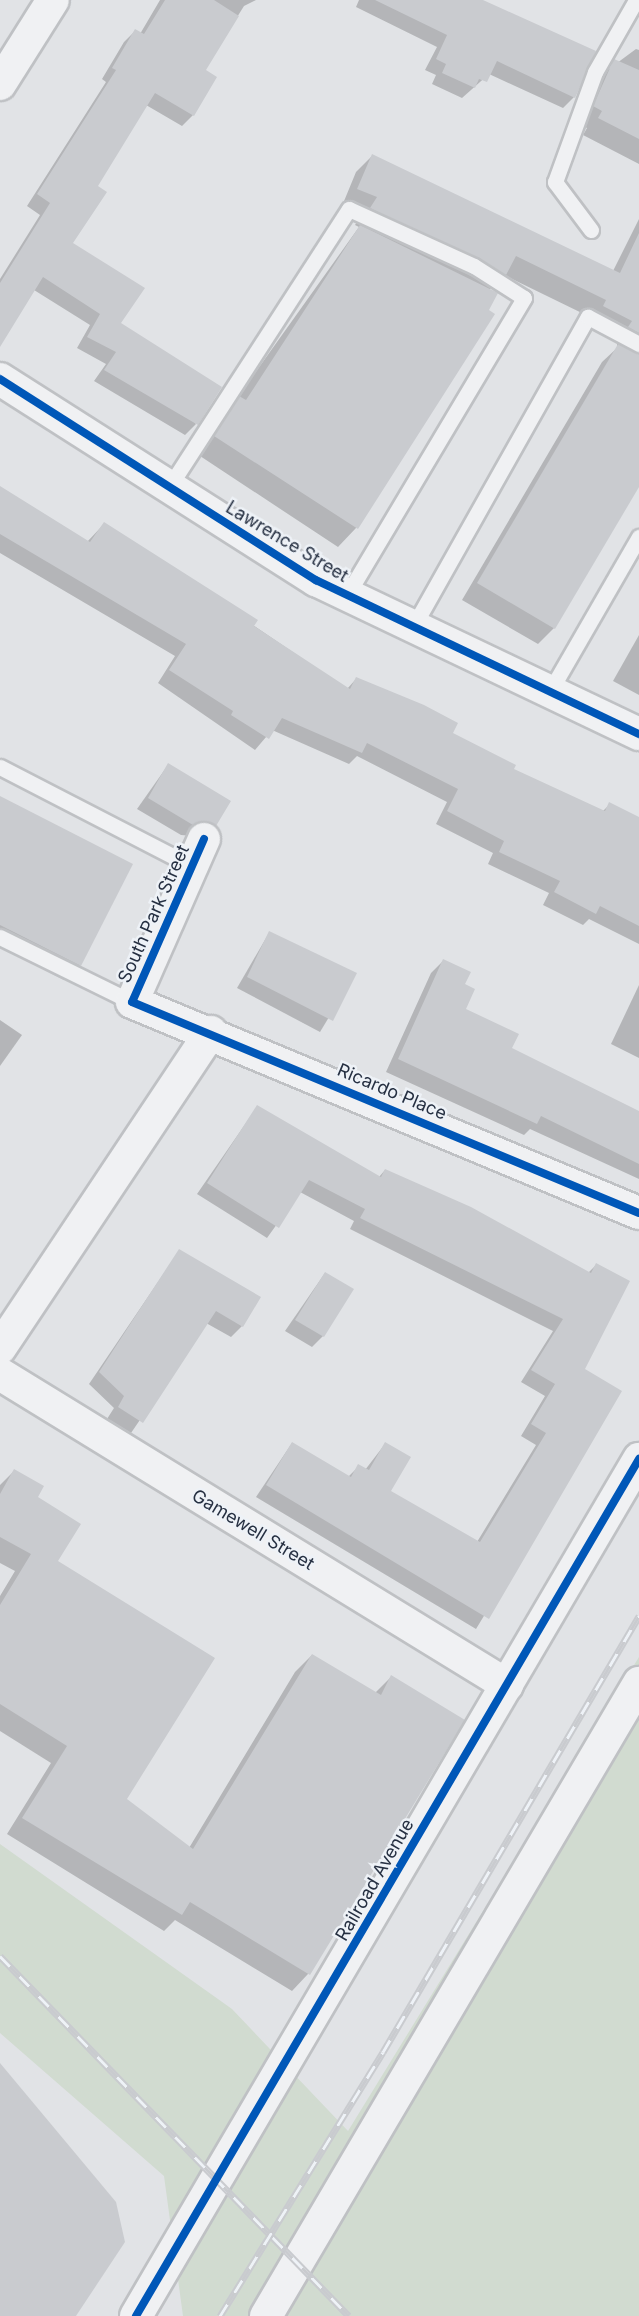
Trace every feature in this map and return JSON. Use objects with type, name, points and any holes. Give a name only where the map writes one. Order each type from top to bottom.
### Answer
[{"type":"street","points":[[0,84],[53,0]]},
{"type":"street","name":"Lawrence Street","points":[[0,379],[169,487],[346,595],[639,734]]},
{"type":"street","name":"South Park Street","points":[[132,1002],[198,853]]},
{"type":"street","name":"Ricardo Place","points":[[132,1002],[210,1032],[639,1213]]},
{"type":"street","points":[[0,1348],[210,1032]]},
{"type":"street","name":"Gamewell Street","points":[[0,1374],[507,1685]]},
{"type":"street","name":"Railroad Avenue","points":[[136,2316],[639,1459]]},
{"type":"street","points":[[266,2316],[639,1683]]},
{"type":"lane","points":[[591,230],[555,182],[596,72],[636,0]]},
{"type":"lane","points":[[169,487],[349,210],[474,266],[524,298],[346,595]]},
{"type":"lane","points":[[413,627],[588,316],[639,344]]},
{"type":"lane","points":[[550,692],[639,537]]},
{"type":"lane","points":[[0,767],[198,853]]},
{"type":"lane","points":[[0,937],[132,1002]]},
{"type":"shaded area","points":[[639,1657],[639,2316],[183,2316],[164,2176],[0,2033],[0,1844],[232,2009],[348,2131]]},
{"type":"building","points":[[165,0],[214,0],[239,16],[206,70],[217,77],[194,116],[155,93],[98,186],[107,192],[73,243],[145,288],[121,323],[222,387],[198,425],[104,370],[116,352],[87,337],[100,314],[43,277],[0,347],[0,283],[50,203],[37,194],[116,70],[112,68],[135,29],[144,34]]},
{"type":"building","points":[[375,0],[483,0],[596,51],[575,98],[497,61],[487,82],[479,79],[475,88],[442,73],[446,64],[436,59],[447,35]]},
{"type":"building","points":[[614,59],[639,70],[639,139],[598,118],[602,111],[593,106]]},
{"type":"building","points":[[372,154],[620,273],[639,233],[639,333],[628,327],[632,321],[603,306],[606,300],[516,256],[506,275],[370,208],[377,197],[357,189]]},
{"type":"building","points":[[360,225],[498,293],[489,310],[495,314],[358,529],[214,436],[239,396],[246,400]]},
{"type":"building","points":[[618,344],[639,354],[639,487],[555,629],[477,583]]},
{"type":"building","points":[[0,486],[90,542],[104,522],[258,620],[254,626],[350,689],[356,677],[424,705],[458,723],[453,733],[516,765],[514,769],[605,811],[609,802],[639,817],[639,926],[600,906],[596,914],[554,892],[560,881],[499,852],[504,841],[447,811],[458,789],[367,743],[362,753],[282,718],[269,739],[231,715],[233,711],[169,670],[186,644],[0,534]]},
{"type":"building","points":[[168,763],[231,801],[216,826],[203,821],[193,825],[148,798]]},
{"type":"building","points":[[0,796],[133,864],[81,966],[0,925]]},
{"type":"building","points":[[269,931],[357,973],[333,1021],[247,977]]},
{"type":"building","points":[[443,959],[471,972],[465,984],[475,989],[466,1009],[519,1034],[512,1048],[639,1111],[639,1164],[541,1116],[537,1124],[398,1059]]},
{"type":"building","points":[[257,1105],[381,1177],[385,1169],[471,1207],[591,1273],[596,1263],[630,1281],[585,1369],[622,1391],[489,1619],[266,1485],[292,1442],[351,1477],[358,1464],[369,1470],[385,1442],[411,1457],[391,1491],[480,1542],[546,1433],[531,1424],[555,1384],[531,1370],[563,1319],[360,1218],[365,1209],[309,1180],[279,1228],[207,1183]]},
{"type":"building","points":[[179,1249],[261,1297],[243,1327],[216,1311],[143,1423],[118,1407],[124,1396],[99,1372]]},
{"type":"building","points":[[325,1272],[354,1289],[324,1337],[295,1320]]},
{"type":"building","points":[[14,1469],[44,1486],[38,1497],[81,1524],[58,1561],[215,1658],[127,1799],[193,1849],[312,1654],[381,1695],[391,1675],[465,1720],[310,1975],[190,1902],[182,1915],[22,1818],[67,1746],[0,1704],[0,1605],[31,1554],[0,1537],[0,1494]]},
{"type":"building","points":[[0,2063],[116,2202],[125,2242],[76,2316],[0,2316]]},
{"type":"railway","points":[[220,2316],[383,2052],[639,1616]]},
{"type":"railway","points":[[0,1956],[349,2316]]},
{"type":"cycle path","points":[[0,379],[316,580],[639,734]]},
{"type":"cycle path","points":[[204,839],[132,1002],[639,1213]]},
{"type":"cycle path","points":[[136,2316],[639,1459]]}]
